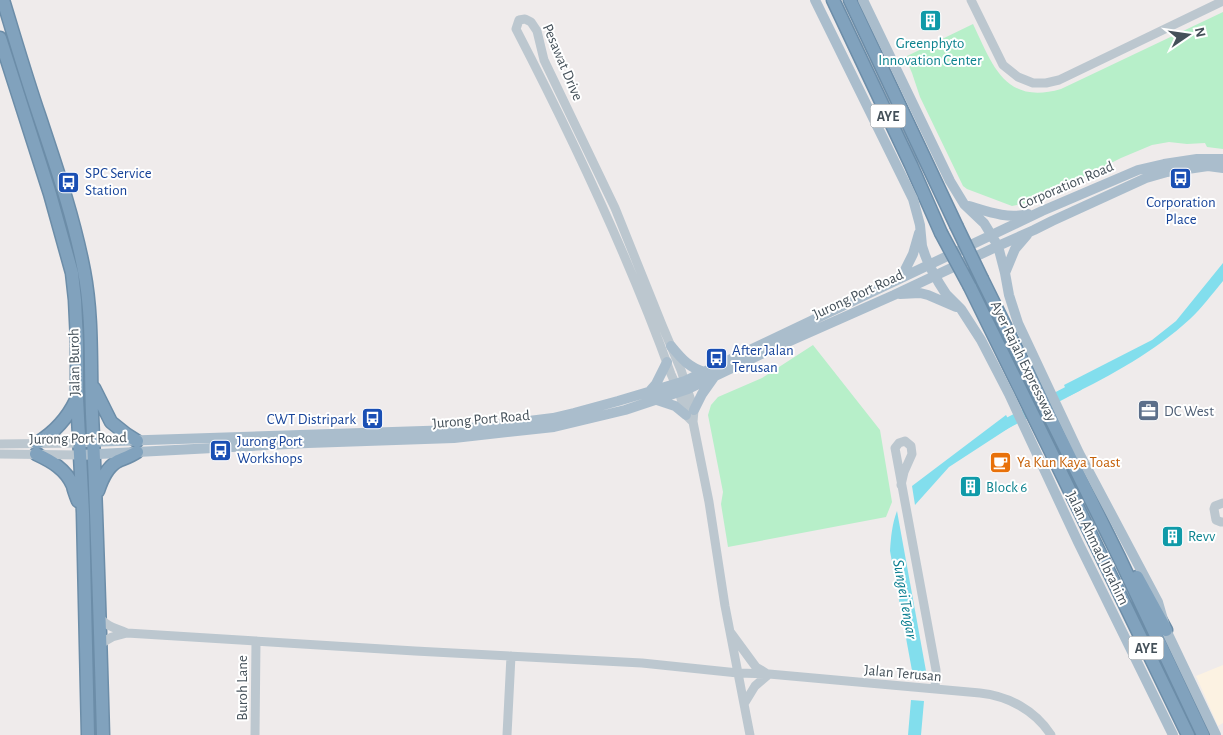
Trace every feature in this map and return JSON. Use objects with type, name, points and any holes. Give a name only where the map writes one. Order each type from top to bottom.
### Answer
[{"type":"highway","name":"Jalan Buroh","points":[[3,0],[63,190],[80,253],[88,300],[100,618],[102,735]]},
{"type":"highway","name":"Ayer Rajah Expressway","points":[[834,0],[941,233],[970,287],[1019,400],[1034,417],[1188,735]]},
{"type":"highway","name":"Ayer Rajah Expressway","points":[[850,0],[982,279],[1042,389],[1203,735]]},
{"type":"highway","name":"Jalan Buroh","points":[[0,38],[50,194],[72,273],[77,342],[77,398],[83,513],[88,735]]},
{"type":"highway","points":[[90,382],[112,422],[137,446],[128,458],[111,466],[102,479],[96,498]]},
{"type":"highway","points":[[77,398],[71,412],[37,448],[47,459],[64,470],[72,484],[83,513]]},
{"type":"highway","points":[[1115,548],[1123,553],[1166,630]]},
{"type":"main road","name":"Jalan Ahmad Ibrahim","points":[[815,0],[913,199],[920,225],[922,246],[929,265],[946,294],[961,310],[1019,400],[1022,423],[1173,735]]},
{"type":"main road","points":[[863,0],[950,181],[964,204],[984,223],[998,246],[1009,295],[1042,389]]},
{"type":"main road","name":"Corporation Road","points":[[929,265],[1042,210],[1138,170],[1164,164],[1197,160],[1223,160]]},
{"type":"main road","name":"Corporation Road","points":[[935,275],[1146,178],[1167,172],[1208,166],[1223,168]]},
{"type":"main road","points":[[964,204],[1000,215],[1022,216],[1042,210]]},
{"type":"main road","points":[[900,278],[914,251],[920,225]]},
{"type":"main road","points":[[1005,273],[1014,249],[1025,236],[1034,230]]},
{"type":"main road","name":"Jurong Port Road","points":[[137,446],[454,438],[554,427],[626,410],[658,400],[929,265]]},
{"type":"main road","name":"Jurong Port Road","points":[[710,374],[894,295],[935,275]]},
{"type":"main road","points":[[894,295],[920,293],[961,310]]},
{"type":"main road","points":[[658,400],[675,406],[691,416],[710,374],[697,370],[684,361],[671,346]]},
{"type":"main road","points":[[648,393],[656,384],[667,362]]},
{"type":"main road","name":"Jurong Port Road","points":[[80,448],[454,430],[553,418],[648,393],[682,387]]},
{"type":"main road","name":"Jalan Ahmad Ibrahim","points":[[1052,410],[1079,454],[1158,602],[1166,630],[1216,735]]},
{"type":"street","points":[[971,0],[1002,65],[1018,78],[1033,83],[1059,80],[1223,2]]},
{"type":"street","name":"Pesawat Drive","points":[[525,19],[531,22],[537,31],[544,60],[615,208],[671,346],[682,387],[667,362],[591,180],[554,101],[516,29],[518,20],[525,19]]},
{"type":"street","points":[[682,387],[691,416],[709,502],[730,631],[750,735]]},
{"type":"street","name":"Jurong Port Road","points":[[0,444],[37,448],[80,448]]},
{"type":"street","name":"Jurong Port Road","points":[[0,454],[37,448]]},
{"type":"street","points":[[901,485],[936,670],[935,689]]},
{"type":"street","points":[[1223,503],[1215,506],[1214,509],[1216,520],[1223,522]]},
{"type":"street","points":[[100,618],[111,628],[120,629],[127,633]]},
{"type":"street","points":[[730,631],[756,667],[769,674],[755,686],[744,704]]},
{"type":"street","points":[[100,644],[112,637],[127,633]]},
{"type":"street","name":"Jalan Terusan","points":[[127,633],[642,663],[738,673],[769,674],[993,694],[1021,706],[1043,723],[1051,735]]},
{"type":"street","name":"Buroh Lane","points":[[255,735],[256,641]]},
{"type":"street","points":[[507,735],[511,656]]},
{"type":"shaded area","points":[[1223,665],[1223,723],[1218,726],[1196,676]]},
{"type":"green space","points":[[1223,12],[1223,149],[1207,147],[1205,143],[1169,142],[1152,145],[1121,158],[1043,197],[1012,206],[963,186],[920,97],[905,57],[973,24],[987,54],[1004,78],[1014,87],[1026,92],[1042,93],[1061,89]]},
{"type":"green space","points":[[813,345],[880,430],[892,502],[886,517],[728,547],[721,504],[723,492],[708,415],[711,405],[718,397],[762,378]]},
{"type":"water","points":[[1223,263],[1223,281],[1190,319],[1162,342],[1132,362],[1069,396],[1064,385],[1152,340],[1176,321]]},
{"type":"water","points":[[1006,415],[1012,426],[949,467],[915,505],[912,486]]},
{"type":"water","name":"Sungei Tengar","points":[[897,511],[926,671],[913,676],[890,551],[891,536]]},
{"type":"water","points":[[911,700],[924,701],[921,735],[908,735]]},
{"type":"waterway","points":[[998,428],[1078,386]]},
{"type":"place","name":"Greenphyto Innovation Center","points":[[930,20]]},
{"type":"place","name":"Corporation Place","points":[[1181,179]]},
{"type":"place","name":"SPC Service Station","points":[[69,182]]},
{"type":"place","name":"After Jalan Terusan","points":[[716,359]]},
{"type":"place","name":"DC West","points":[[1148,411]]},
{"type":"place","name":"CWT Distripark","points":[[372,419]]},
{"type":"place","name":"Jurong Port Workshops","points":[[221,450]]},
{"type":"place","name":"Ya Kun Kaya Toast","points":[[1001,462]]},
{"type":"place","name":"Block 6","points":[[970,487]]},
{"type":"place","name":"Revv","points":[[1172,536]]}]
